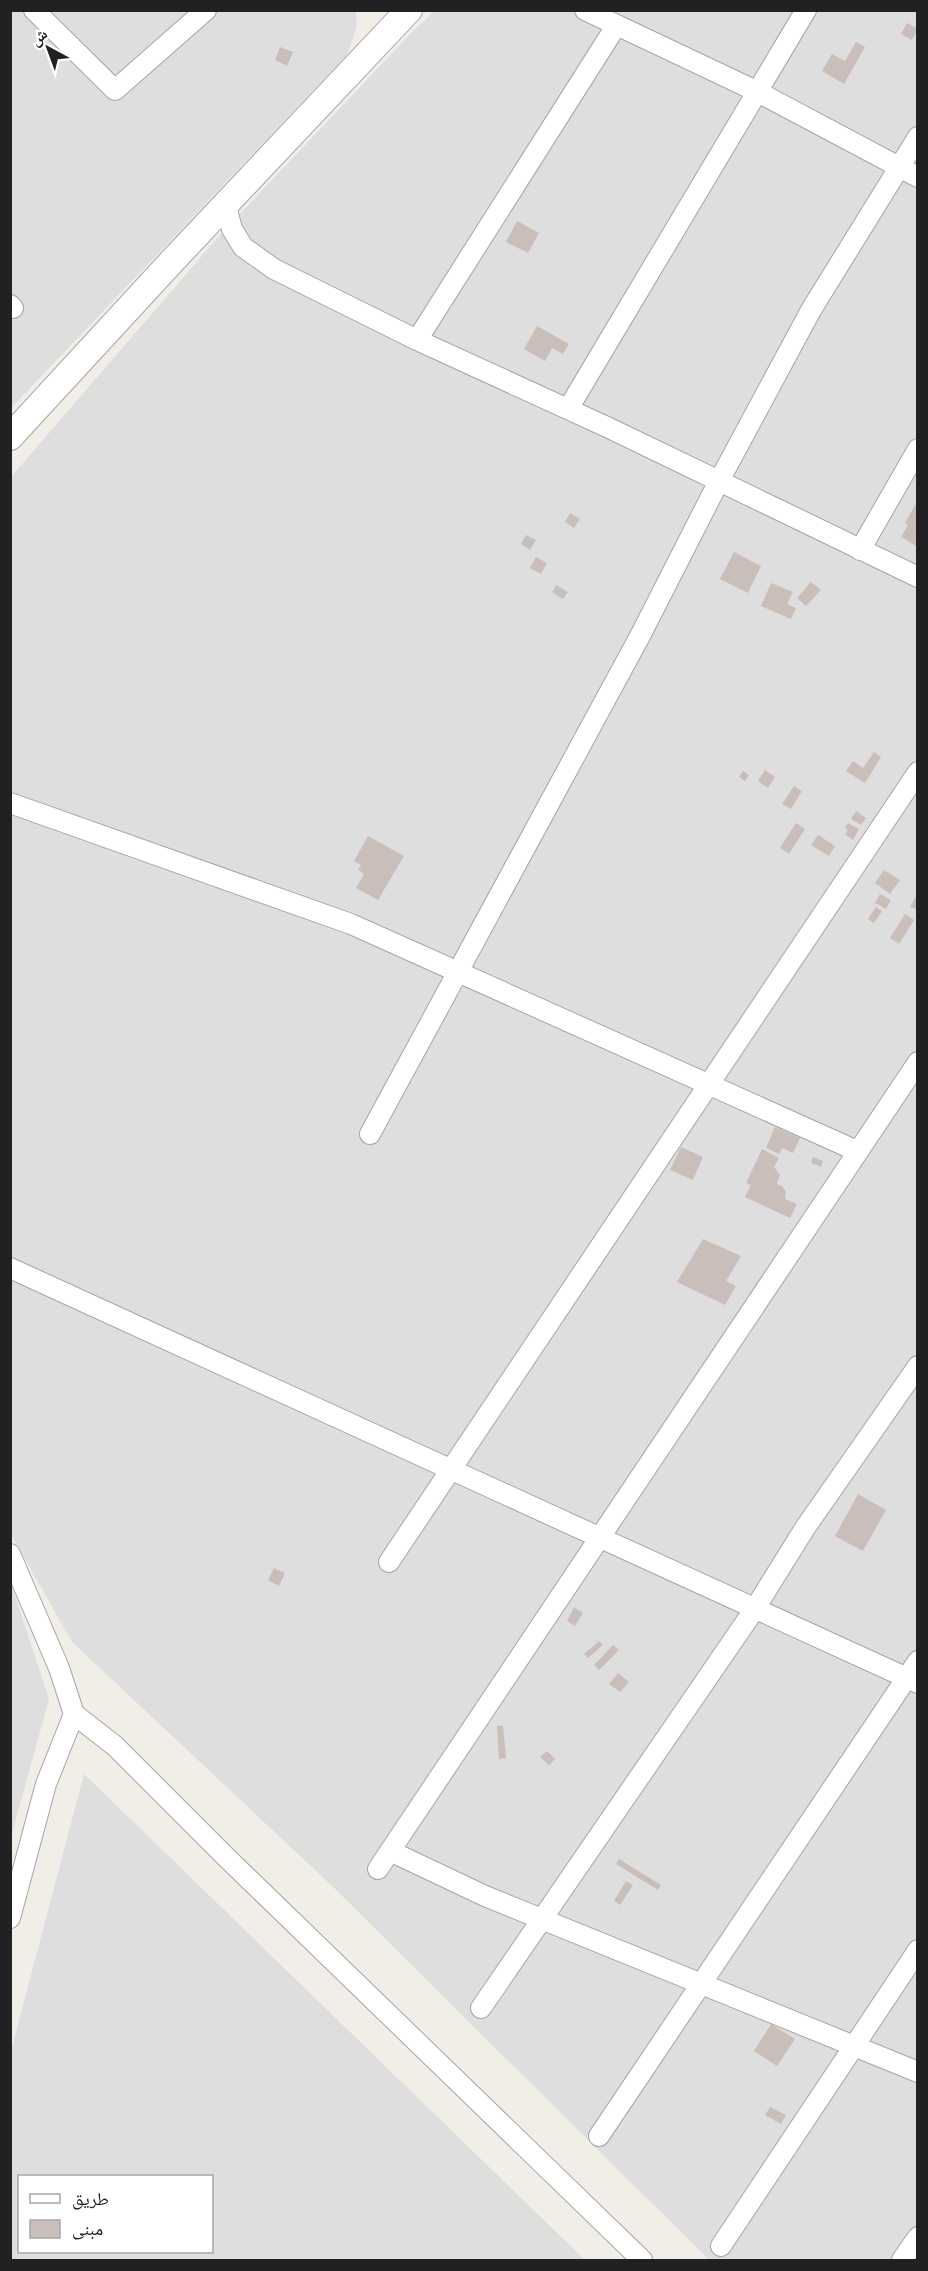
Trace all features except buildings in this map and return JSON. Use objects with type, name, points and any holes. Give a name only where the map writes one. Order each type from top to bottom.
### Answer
[{"type":"street","points":[[36,11],[115,90],[206,10]]},
{"type":"street","points":[[585,10],[756,91],[918,177]]},
{"type":"street","points":[[568,409],[806,10]]},
{"type":"street","points":[[10,437],[404,12]]},
{"type":"street","points":[[417,340],[616,26]]},
{"type":"street","points":[[370,1134],[641,634],[719,480],[811,310],[918,136]]},
{"type":"street","points":[[226,206],[237,239],[256,258],[417,340],[719,480],[918,577]]},
{"type":"street","points":[[860,550],[918,449]]},
{"type":"street","points":[[389,1562],[918,772]]},
{"type":"street","points":[[10,803],[351,924],[857,1151]]},
{"type":"street","points":[[378,1869],[918,1062]]},
{"type":"street","points":[[10,1268],[754,1610],[912,1680]]},
{"type":"street","points":[[481,2008],[754,1610],[805,1528],[918,1366]]},
{"type":"street","points":[[10,1554],[59,1668],[74,1714],[116,1746],[228,1859],[642,2260]]},
{"type":"street","points":[[599,2136],[912,1680],[918,1661]]},
{"type":"street","points":[[10,1918],[46,1784],[74,1714]]},
{"type":"street","points":[[390,1851],[485,1896],[918,2072]]},
{"type":"street","points":[[721,2246],[918,1950]]},
{"type":"street","points":[[902,2260],[918,2238]]},
{"type":"shaded area","points":[[11,11],[356,11],[357,26],[347,55],[11,408]]},
{"type":"shaded area","points":[[435,11],[917,11],[917,2260],[709,2260],[329,1883],[72,1642],[11,1534],[10,478],[220,235],[414,30]]},
{"type":"shaded area","points":[[10,1583],[49,1699],[11,1837]]},
{"type":"shaded area","points":[[84,1774],[585,2260],[11,2260],[11,2051]]}]
